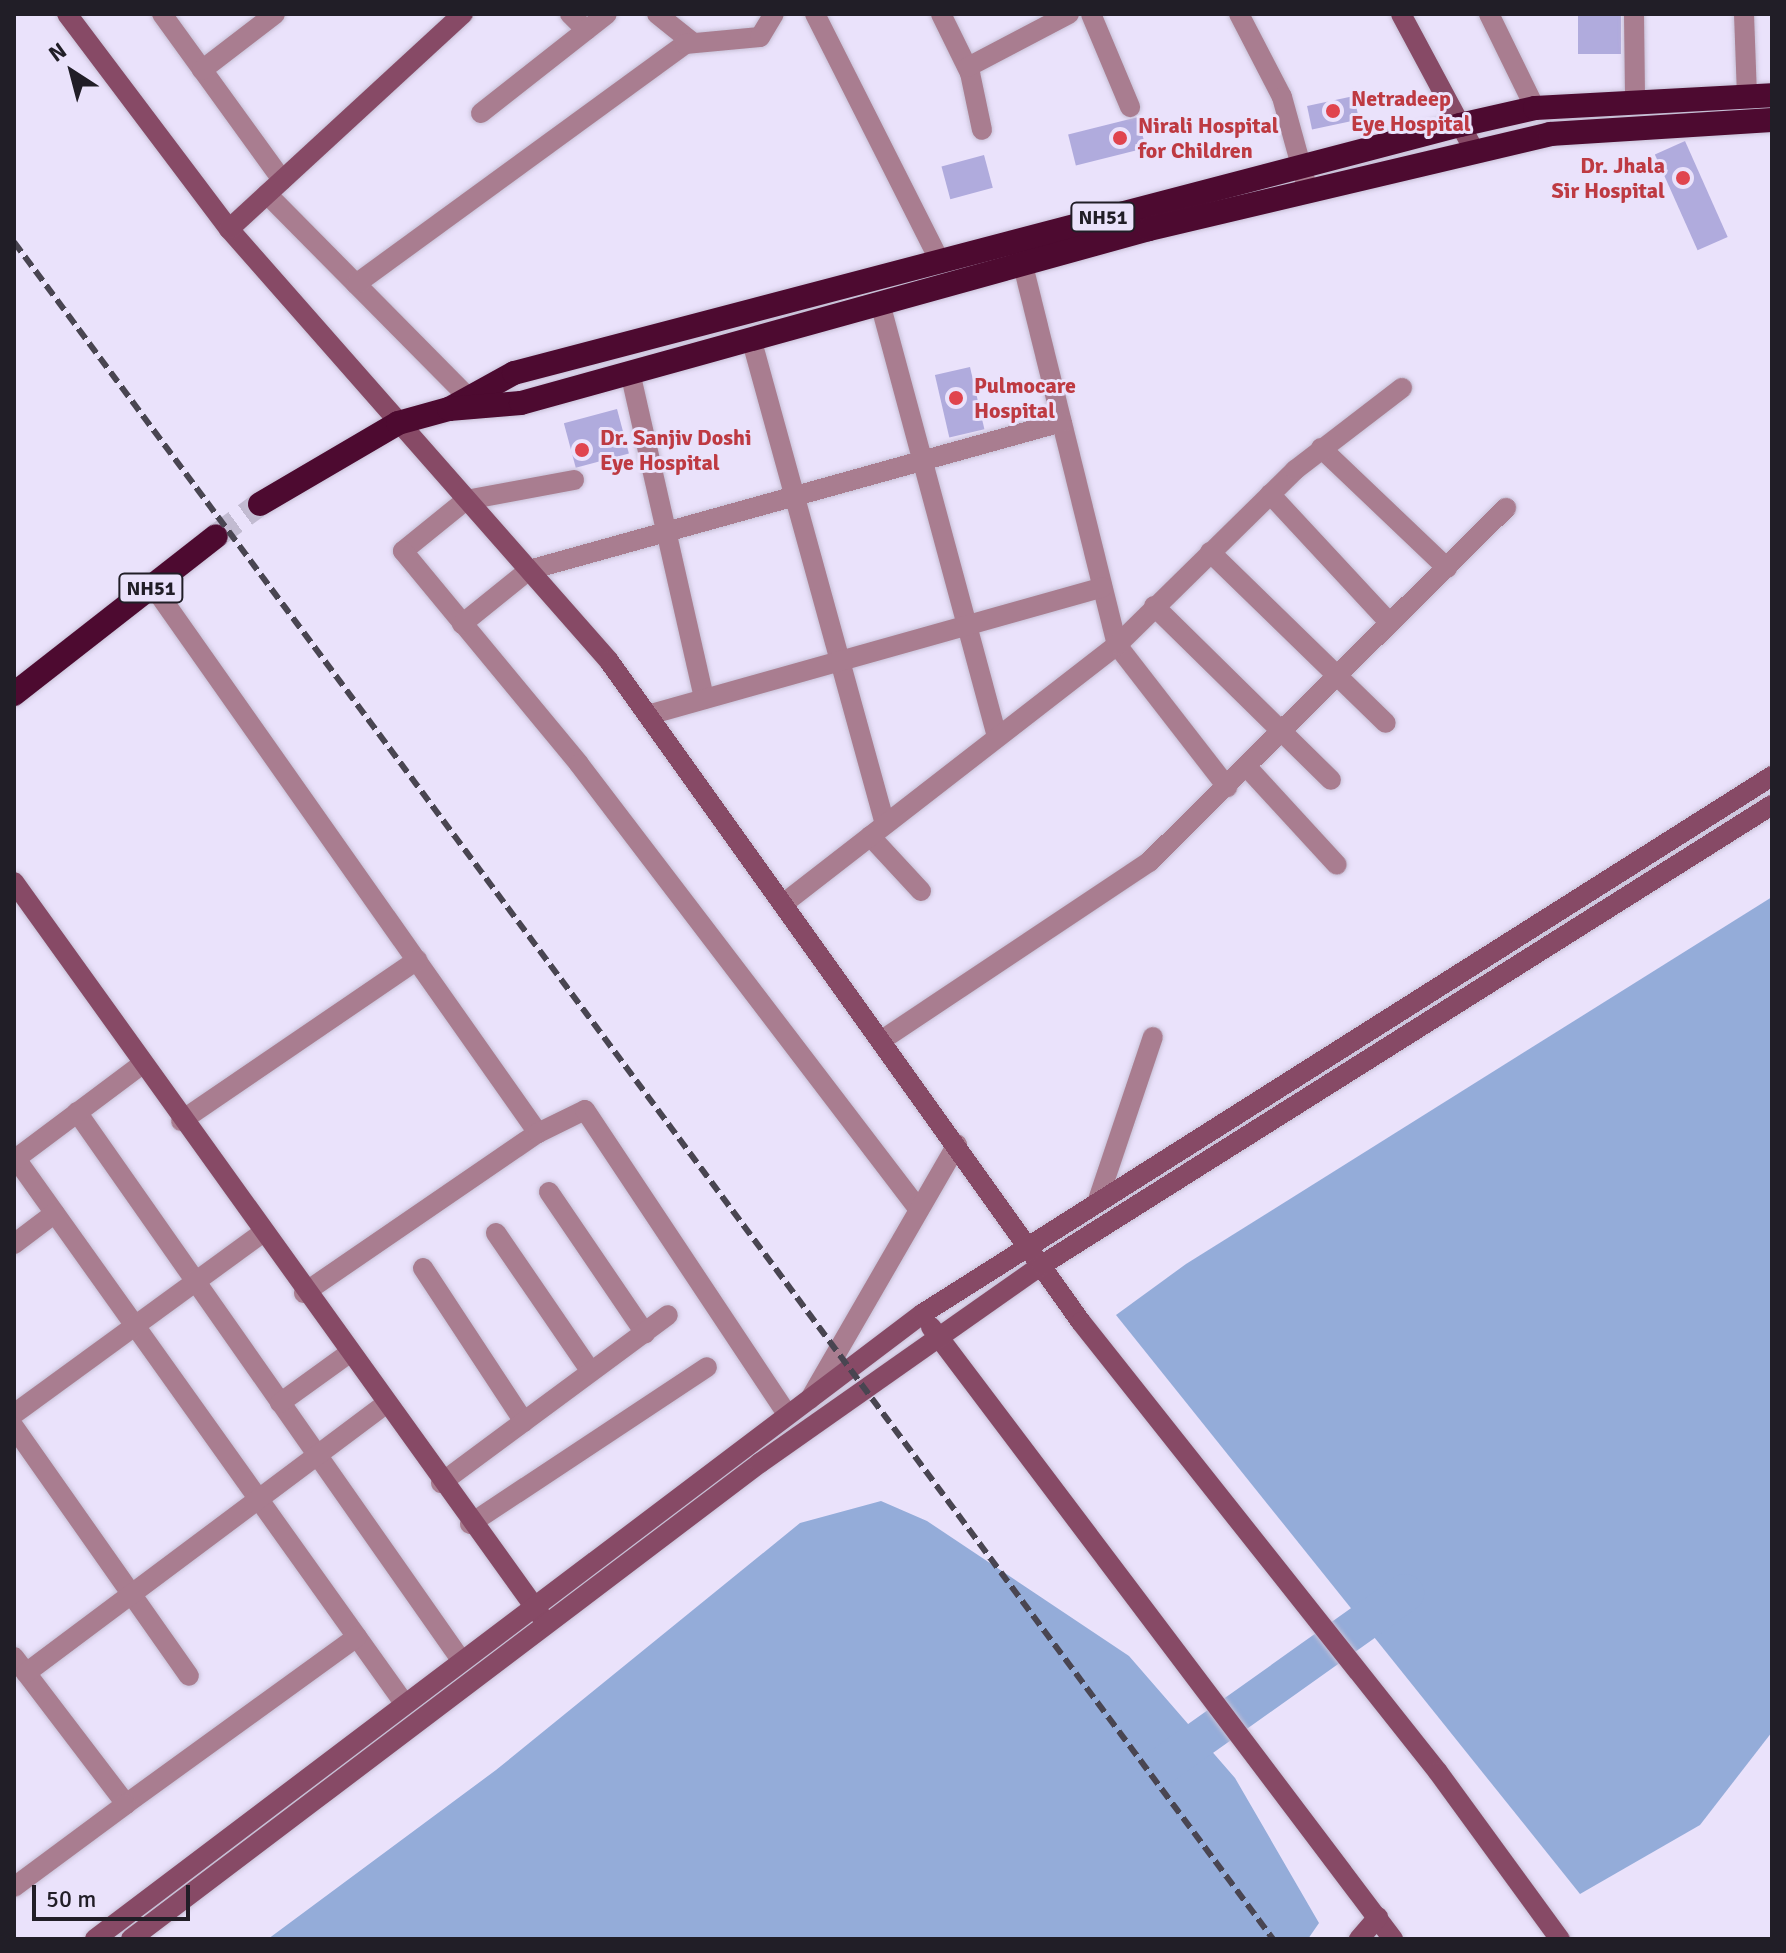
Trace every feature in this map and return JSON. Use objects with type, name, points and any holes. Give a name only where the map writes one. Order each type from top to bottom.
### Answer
[{"type":"highway","name":"NH51","points":[[458,402],[521,403],[880,303],[1020,253],[1301,165],[1460,125],[1535,108],[1772,95]]},
{"type":"highway","name":"NH51","points":[[260,504],[398,423],[458,402],[514,373],[940,261],[1020,253],[1587,130],[1772,120]]},
{"type":"highway","name":"NH51","points":[[14,694],[216,536]]},
{"type":"street","points":[[67,14],[229,229],[529,570],[648,715],[1029,1244],[1081,1322],[1438,1772],[1560,1939]]},
{"type":"street","points":[[162,14],[202,70],[274,187],[458,402]]},
{"type":"street","points":[[202,70],[275,14]]},
{"type":"street","points":[[229,229],[463,14]]},
{"type":"street","points":[[570,14],[586,30]]},
{"type":"street","points":[[481,113],[607,14]]},
{"type":"street","points":[[657,14],[692,42]]},
{"type":"street","points":[[356,284],[692,42],[760,37],[774,14]]},
{"type":"street","points":[[816,14],[940,261]]},
{"type":"street","points":[[941,14],[968,67],[982,130]]},
{"type":"street","points":[[968,67],[1069,14]]},
{"type":"street","points":[[1091,14],[1130,107]]},
{"type":"street","points":[[1239,14],[1282,97],[1308,191]]},
{"type":"street","points":[[1401,14],[1475,152]]},
{"type":"street","points":[[1489,14],[1535,108]]},
{"type":"street","points":[[1634,14],[1635,101]]},
{"type":"street","points":[[1744,14],[1747,96]]},
{"type":"street","points":[[1020,253],[1117,645],[1227,787]]},
{"type":"street","points":[[880,303],[997,737]]},
{"type":"street","points":[[751,338],[878,830],[921,891]]},
{"type":"street","points":[[630,372],[704,699]]},
{"type":"street","points":[[783,904],[1117,645],[1321,448],[1402,388]]},
{"type":"street","points":[[462,624],[529,570],[1062,422]]},
{"type":"street","points":[[1321,448],[1447,568]]},
{"type":"street","points":[[574,480],[466,500],[403,551],[579,764],[917,1207]]},
{"type":"street","points":[[1270,494],[1389,622]]},
{"type":"street","points":[[882,1040],[1149,862],[1227,787],[1276,730],[1506,508]]},
{"type":"street","points":[[1210,552],[1386,723]]},
{"type":"street","points":[[153,586],[538,1133]]},
{"type":"street","points":[[648,715],[1102,587]]},
{"type":"street","points":[[1154,606],[1276,730],[1331,780]]},
{"type":"street","points":[[1246,766],[1337,865]]},
{"type":"street","points":[[131,1939],[540,1614],[814,1391],[922,1314],[1772,776]]},
{"type":"street","points":[[95,1939],[461,1660],[540,1614],[1042,1265],[1772,805]]},
{"type":"street","points":[[14,882],[384,1405],[540,1614]]},
{"type":"street","points":[[181,1121],[417,960]]},
{"type":"street","points":[[1455,976],[1468,996]]},
{"type":"street","points":[[1098,1200],[1153,1037]]},
{"type":"street","points":[[141,1065],[15,1158],[404,1703]]},
{"type":"street","points":[[77,1112],[461,1660]]},
{"type":"street","points":[[304,1293],[572,1112],[597,1119],[788,1415]]},
{"type":"street","points":[[788,1443],[917,1207],[957,1144]]},
{"type":"street","points":[[549,1192],[645,1333]]},
{"type":"street","points":[[14,1244],[55,1213]]},
{"type":"street","points":[[14,1414],[262,1233]]},
{"type":"street","points":[[496,1233],[591,1372]]},
{"type":"street","points":[[423,1268],[524,1422]]},
{"type":"street","points":[[922,1314],[1393,1939]]},
{"type":"street","points":[[441,1483],[668,1315]]},
{"type":"street","points":[[280,1403],[348,1354]]},
{"type":"street","points":[[470,1524],[707,1367]]},
{"type":"street","points":[[126,1804],[20,1665],[131,1594],[384,1405]]},
{"type":"street","points":[[14,1427],[189,1676]]},
{"type":"street","points":[[14,1887],[357,1637]]},
{"type":"street","points":[[1359,1939],[1378,1917]]},
{"type":"water","points":[[1772,897],[1772,1732],[1700,1825],[1580,1894],[1116,1315],[1186,1264]]},
{"type":"water","points":[[881,1501],[927,1521],[1129,1656],[1235,1778],[1319,1923],[1308,1939],[268,1939],[496,1770],[800,1523]]},
{"type":"building","points":[[1578,14],[1621,14],[1621,54],[1578,54]]},
{"type":"building","points":[[1354,96],[1359,119],[1312,129],[1307,106]]},
{"type":"building","points":[[1138,117],[1146,148],[1076,165],[1068,134]]},
{"type":"building","points":[[1685,141],[1728,237],[1698,250],[1655,154]]},
{"type":"building","points":[[984,155],[993,188],[950,199],[941,166]]},
{"type":"building","points":[[970,367],[984,429],[949,437],[935,375]]},
{"type":"building","points":[[617,409],[629,453],[576,468],[564,423]]},
{"type":"waterway","points":[[1159,1768],[1405,1593]]},
{"type":"tunnel","points":[[216,536],[260,504]]},
{"type":"railway","points":[[14,242],[1273,1939]]},
{"type":"place","name":"Netradeep Eye Hospital","points":[[1333,111]]},
{"type":"place","name":"Nirali Hospital for Children","points":[[1120,138]]},
{"type":"place","name":"Dr. Jhala Sir Hospital","points":[[1683,178]]},
{"type":"place","name":"Pulmocare Hospital","points":[[956,398]]},
{"type":"place","name":"Dr. Sanjiv Doshi Eye Hospital","points":[[582,450]]}]
